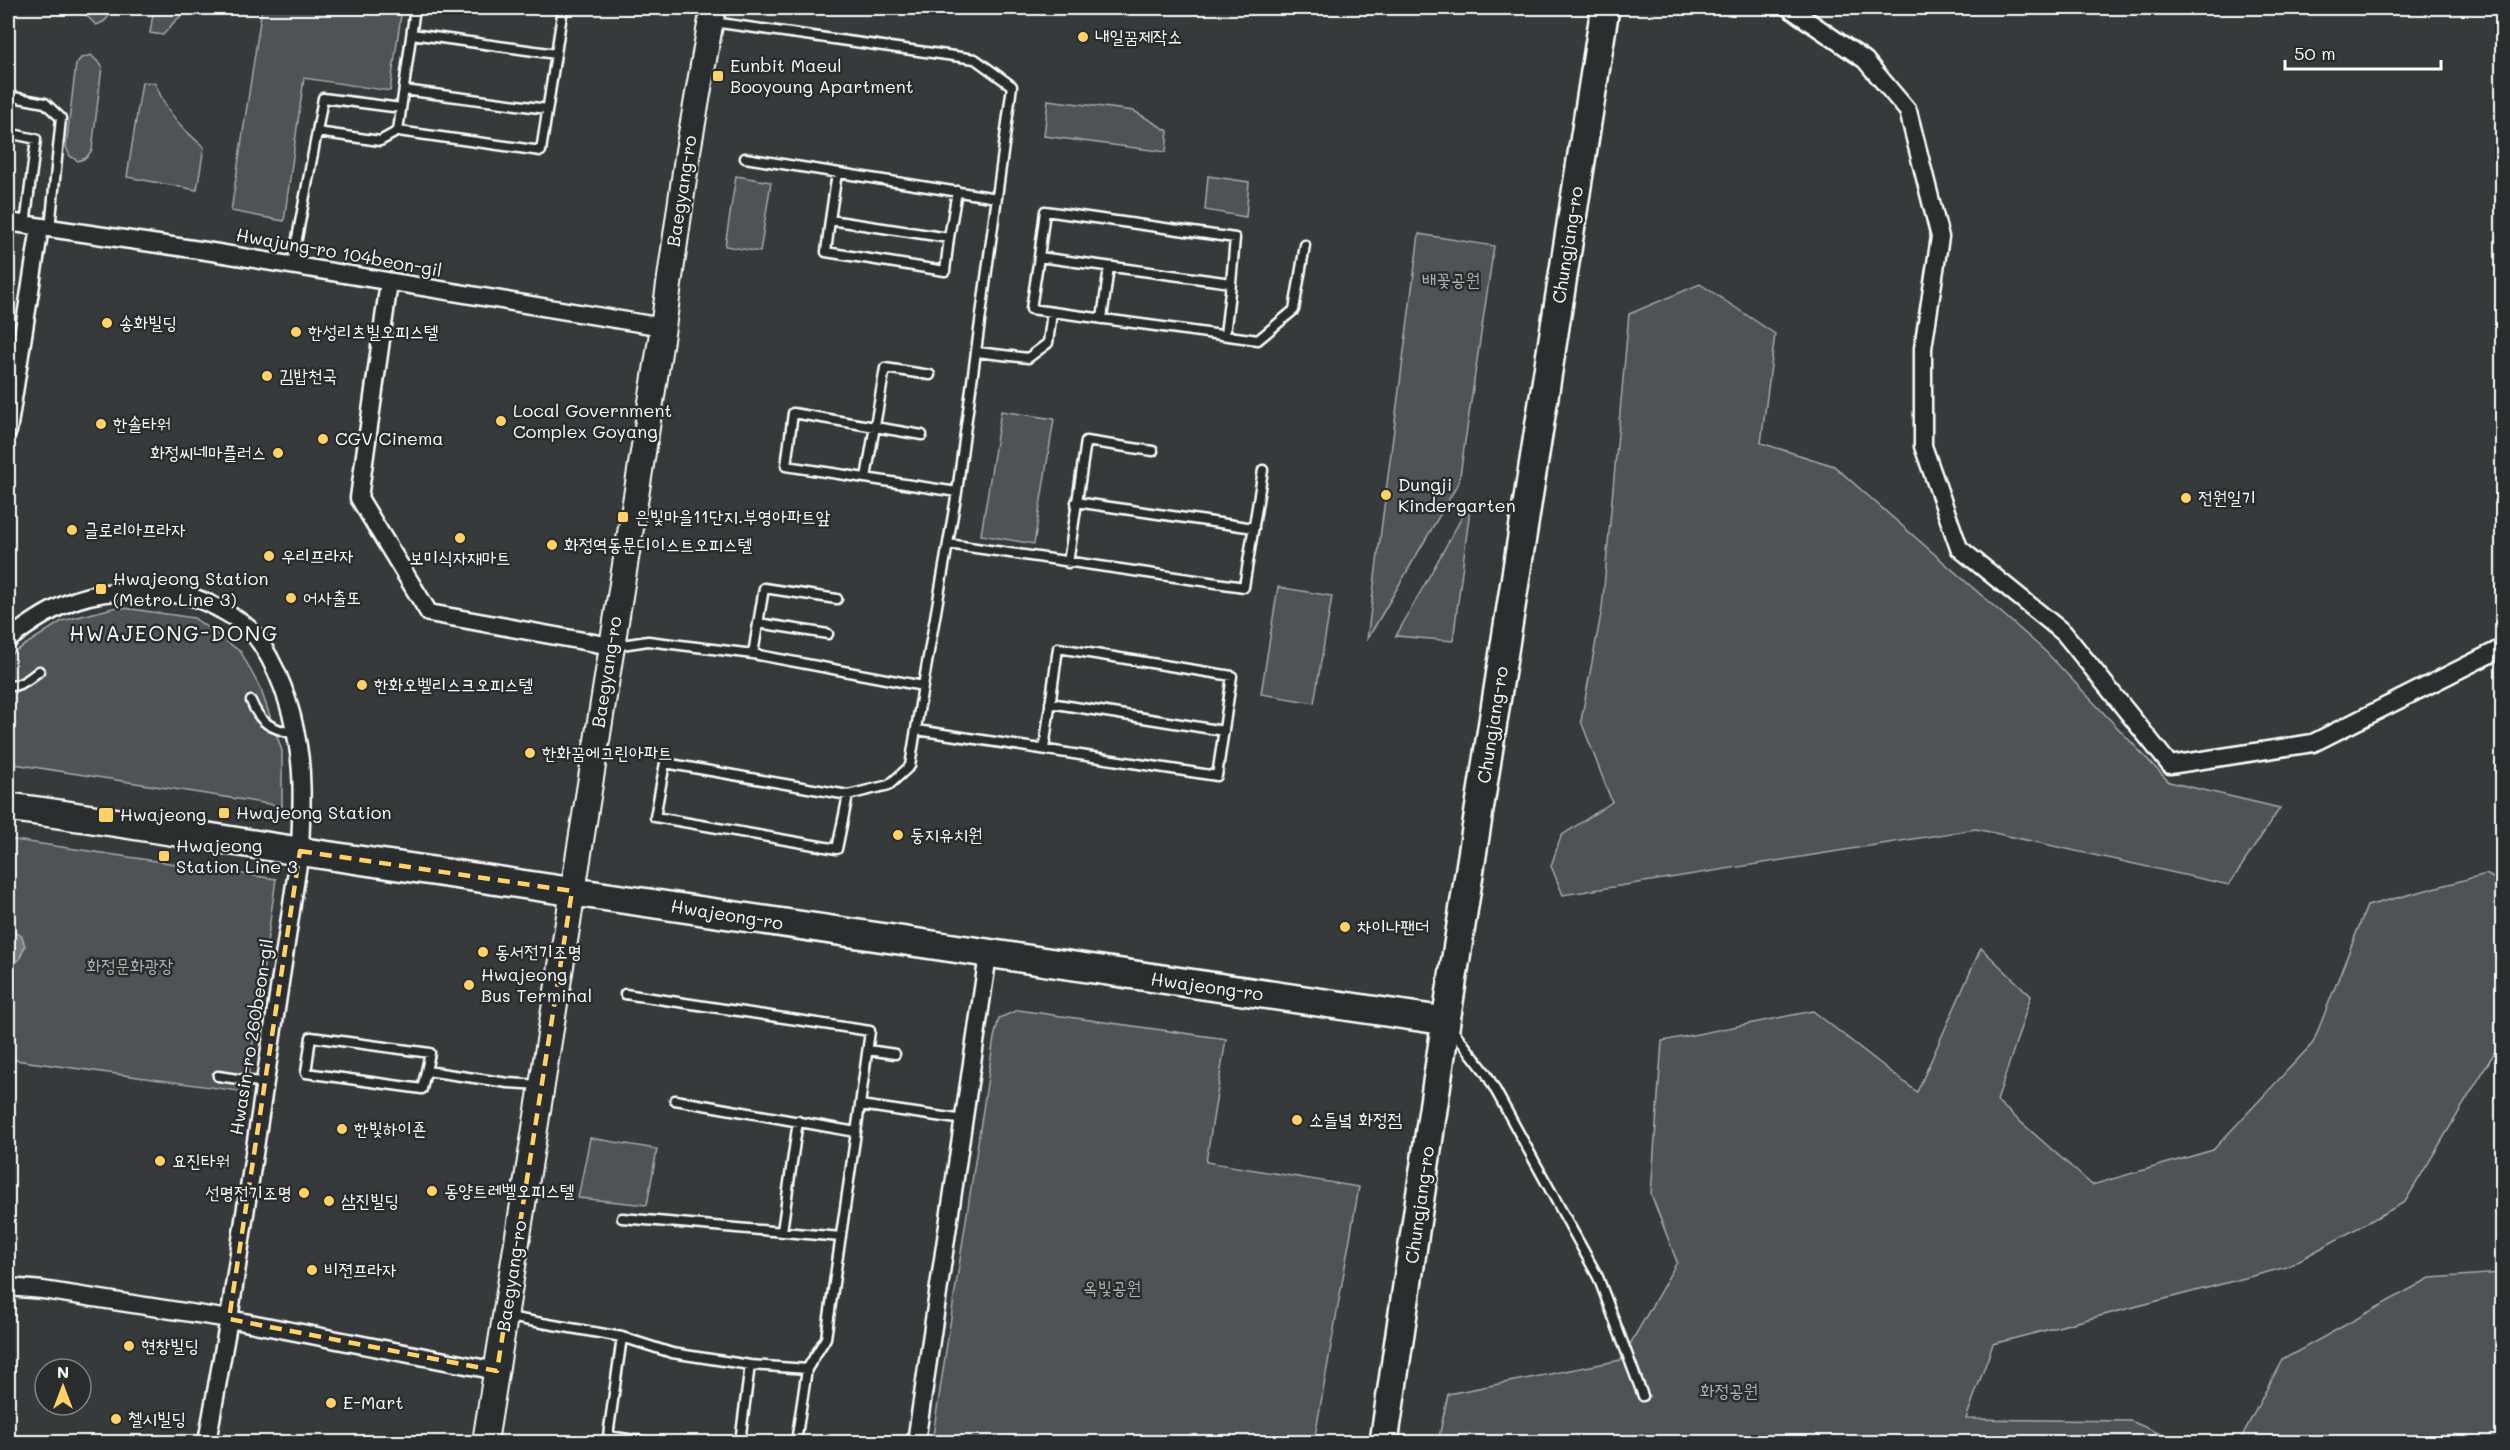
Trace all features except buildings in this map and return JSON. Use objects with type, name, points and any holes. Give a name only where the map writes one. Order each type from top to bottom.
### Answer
[{"type":"main road","name":"Chungjang-ro","points":[[1384,1443],[1446,1021],[1605,8]]},
{"type":"main road","name":"Hwajeong-ro","points":[[8,807],[115,820],[300,851],[988,955],[1446,1021]]},
{"type":"street","points":[[1790,8],[1865,60],[1908,111],[1940,237],[1923,348],[1923,446],[1959,548],[2064,633],[2170,765],[2313,743],[2502,648]]},
{"type":"street","name":"Baegyang-ro","points":[[485,1443],[711,15]]},
{"type":"street","name":"Hwajung-ro 104beon-gil","points":[[8,222],[292,265],[663,327]]},
{"type":"street","points":[[8,431],[38,227]]},
{"type":"street","points":[[389,282],[359,498],[429,613],[611,646]]},
{"type":"street","name":"Hwasin-ro 260beon-gil","points":[[8,640],[54,609],[84,596],[116,590],[195,598],[226,613],[252,631],[268,656],[280,682],[296,734],[302,792],[300,851],[230,1319],[207,1443]]},
{"type":"street","points":[[916,1443],[988,955]]},
{"type":"street","points":[[8,1287],[43,1290],[230,1319],[497,1371]]},
{"type":"lane","points":[[398,130],[416,8]]},
{"type":"lane","points":[[317,132],[380,141],[398,130],[541,151],[563,8]]},
{"type":"lane","points":[[711,15],[975,59],[1011,86],[998,198],[957,492],[910,766],[889,785],[848,795],[665,763],[655,817],[837,849],[848,795]]},
{"type":"lane","points":[[412,34],[556,54]]},
{"type":"lane","points":[[404,90],[547,109]]},
{"type":"lane","points":[[8,96],[45,103],[61,118],[38,227]]},
{"type":"lane","points":[[292,265],[323,98],[401,108]]},
{"type":"lane","points":[[8,133],[36,139],[38,227]]},
{"type":"lane","points":[[745,158],[998,198]]},
{"type":"lane","points":[[837,172],[826,252],[945,272],[957,191]]},
{"type":"lane","points":[[1225,335],[1235,238],[1045,211],[1030,309],[1258,340],[1294,310],[1305,245]]},
{"type":"lane","points":[[831,220],[949,238]]},
{"type":"lane","points":[[1039,257],[1231,283]]},
{"type":"lane","points":[[1102,319],[1109,267]]},
{"type":"lane","points":[[977,352],[1028,358],[1048,343],[1052,312]]},
{"type":"lane","points":[[866,478],[885,368],[930,375]]},
{"type":"lane","points":[[922,435],[793,413],[786,466],[957,492]]},
{"type":"lane","points":[[1068,563],[1086,441],[1153,451]]},
{"type":"lane","points":[[948,544],[1244,587],[1263,470]]},
{"type":"lane","points":[[1076,502],[1254,528]]},
{"type":"lane","points":[[753,654],[764,588],[837,599]]},
{"type":"lane","points":[[758,623],[828,634]]},
{"type":"lane","points":[[611,646],[648,641],[753,654],[923,686]]},
{"type":"lane","points":[[917,730],[1217,776],[1232,676],[1058,648],[1044,749]]},
{"type":"lane","points":[[8,686],[13,687],[26,681],[39,671]]},
{"type":"lane","points":[[251,701],[257,715],[274,730],[296,734]]},
{"type":"lane","points":[[1050,703],[1224,730]]},
{"type":"lane","points":[[625,994],[870,1031],[826,1338],[807,1369],[796,1443]]},
{"type":"lane","points":[[1446,1021],[1486,1073],[1599,1277],[1643,1396]]},
{"type":"lane","points":[[311,1037],[430,1053],[427,1071],[422,1089],[306,1073],[311,1037]]},
{"type":"lane","points":[[868,1050],[895,1054]]},
{"type":"lane","points":[[427,1071],[508,1083],[542,1085]]},
{"type":"lane","points":[[218,1076],[265,1083]]},
{"type":"lane","points":[[675,1100],[856,1132]]},
{"type":"lane","points":[[860,1105],[964,1120]]},
{"type":"lane","points":[[782,1231],[798,1121]]},
{"type":"lane","points":[[622,1218],[841,1237]]},
{"type":"lane","points":[[505,1317],[622,1337],[672,1353],[750,1365],[807,1369]]},
{"type":"lane","points":[[622,1337],[608,1436],[649,1443]]},
{"type":"lane","points":[[740,1443],[750,1365]]},
{"type":"highlighted area","points":[[300,851],[572,891],[497,1371],[229,1319]]},
{"type":"green space","points":[[84,8],[111,8],[106,19],[96,25],[86,15]]},
{"type":"green space","points":[[154,8],[191,8],[163,35],[150,33]]},
{"type":"green space","points":[[262,8],[402,8],[390,91],[304,78],[284,221],[231,211]]},
{"type":"green space","points":[[91,55],[102,66],[92,150],[86,158],[78,161],[70,156],[66,147],[76,64],[81,58]]},
{"type":"green space","points":[[142,82],[155,83],[164,103],[175,119],[204,147],[197,190],[127,177]]},
{"type":"green space","points":[[1048,100],[1134,111],[1168,131],[1166,152],[1044,136]]},
{"type":"green space","points":[[736,176],[771,182],[760,252],[725,246]]},
{"type":"green space","points":[[1208,176],[1249,182],[1246,217],[1205,210]]},
{"type":"green space","name":"배꽃공원","points":[[1419,234],[1494,246],[1459,482],[1367,640]]},
{"type":"green space","points":[[1700,284],[1775,334],[1761,443],[1834,466],[2046,652],[2169,782],[2280,808],[2229,885],[1976,829],[1563,895],[1551,866],[1561,836],[1612,802],[1581,721],[1602,609],[1629,314]]},
{"type":"green space","points":[[1001,411],[1054,419],[1034,544],[981,535]]},
{"type":"green space","points":[[1471,501],[1453,641],[1396,636]]},
{"type":"green space","points":[[1278,587],[1332,596],[1314,703],[1261,694]]},
{"type":"green space","points":[[117,607],[194,618],[241,652],[261,690],[282,751],[282,806],[8,763],[8,659],[11,654],[62,621]]},
{"type":"green space","name":"화정문화광장","points":[[8,839],[276,879],[246,1092],[8,1059]]},
{"type":"green space","name":"화정공원","points":[[2486,874],[2502,883],[2502,1040],[2405,1202],[2287,1267],[1993,1344],[1966,1419],[2131,1421],[2179,1442],[1438,1442],[1448,1394],[1621,1360],[1677,1262],[1651,1194],[1662,1041],[1813,1011],[1917,1092],[1981,948],[2031,996],[1997,1101],[2092,1185],[2213,1150],[2313,1043],[2367,906]]},
{"type":"green space","name":"옥빛공원","points":[[1018,1010],[1226,1039],[1206,1162],[1359,1187],[1314,1442],[932,1442],[994,1038],[999,1018]]},
{"type":"green space","points":[[590,1138],[657,1149],[647,1205],[578,1198]]},
{"type":"green space","points":[[2502,1273],[2502,1442],[2239,1442],[2282,1360],[2430,1278]]},
{"type":"shaded area","points":[[8,929],[22,936],[25,946],[19,960],[8,963]]},
{"type":"place","name":"내일꿈제작소","points":[[1083,37]]},
{"type":"place","name":"Eunbit Maeul Booyoung Apartment","points":[[718,76]]},
{"type":"place","name":"송화빌딩","points":[[107,323]]},
{"type":"place","name":"한성리츠빌오피스텔","points":[[296,332]]},
{"type":"place","name":"김밥천국","points":[[267,376]]},
{"type":"place","name":"Local Government Complex Goyang","points":[[501,421]]},
{"type":"place","name":"한솔타워","points":[[101,424]]},
{"type":"place","name":"CGV Cinema","points":[[323,439]]},
{"type":"place","name":"화정씨네마플러스","points":[[278,453]]},
{"type":"place","name":"Dungji Kindergarten","points":[[1386,495]]},
{"type":"place","name":"전원일기","points":[[2186,498]]},
{"type":"place","name":"은빛마을11단지.부영아파트앞","points":[[623,517]]},
{"type":"place","name":"글로리아프라자","points":[[72,530]]},
{"type":"place","name":"보미식자재마트","points":[[460,538]]},
{"type":"place","name":"화정역동문디이스트오피스텔","points":[[552,545]]},
{"type":"place","name":"우리프라자","points":[[269,556]]},
{"type":"place","name":"Hwajeong Station (Metro Line 3)","points":[[101,589]]},
{"type":"place","name":"어사출또","points":[[291,598]]},
{"type":"place","name":"한화오벨리스크오피스텔","points":[[362,685]]},
{"type":"place","name":"한화꿈에그린아파트","points":[[530,753]]},
{"type":"place","name":"Hwajeong Station","points":[[224,813]]},
{"type":"place","name":"Hwajeong","points":[[106,815]]},
{"type":"place","name":"둥지유치원","points":[[898,835]]},
{"type":"place","name":"Hwajeong Station Line 3","points":[[164,856]]},
{"type":"place","name":"차이나팬더","points":[[1345,927]]},
{"type":"place","name":"동서전기조명","points":[[483,952]]},
{"type":"place","name":"Hwajeong Bus Terminal","points":[[469,985]]},
{"type":"place","name":"소들녘 화정점","points":[[1297,1120]]},
{"type":"place","name":"한빛하이죤","points":[[342,1129]]},
{"type":"place","name":"요진타워","points":[[160,1161]]},
{"type":"place","name":"동양트레벨오피스텔","points":[[432,1191]]},
{"type":"place","name":"선명전기조명","points":[[304,1193]]},
{"type":"place","name":"삼진빌딩","points":[[329,1201]]},
{"type":"place","name":"비젼프라자","points":[[312,1270]]},
{"type":"place","name":"현창빌딩","points":[[129,1346]]},
{"type":"place","name":"E-Mart","points":[[331,1403]]},
{"type":"place","name":"첼시빌딩","points":[[116,1419]]},
{"type":"district","name":"HWAJEONG-DONG","points":[[174,634]]}]
